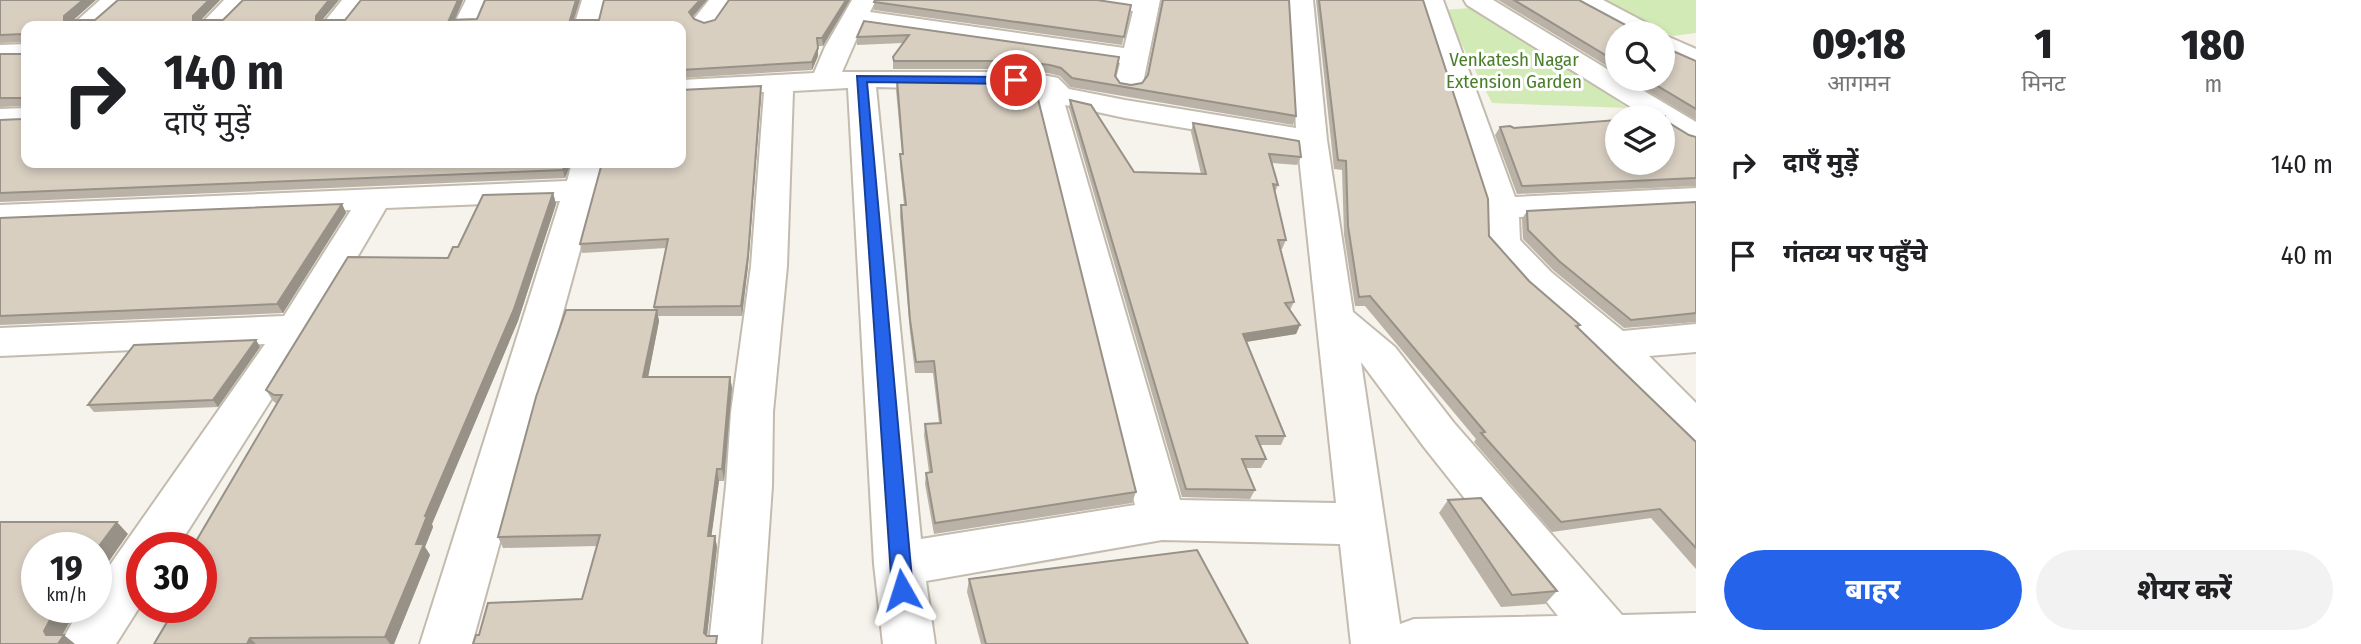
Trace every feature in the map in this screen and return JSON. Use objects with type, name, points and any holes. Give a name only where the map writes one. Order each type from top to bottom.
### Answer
[{"type":"street","points":[[89,21],[115,0]]},
{"type":"street","points":[[216,21],[238,0]]},
{"type":"street","points":[[337,21],[355,0]]},
{"type":"street","points":[[468,21],[478,0]]},
{"type":"street","points":[[588,21],[594,0]]},
{"type":"street","points":[[706,20],[722,0]]},
{"type":"street","points":[[1104,0],[1147,3],[1125,109]]},
{"type":"street","points":[[1301,0],[1312,140],[1352,342],[1362,524],[1377,644]]},
{"type":"street","points":[[1431,0],[1502,208],[1503,243],[1538,280],[1615,346],[1696,430]]},
{"type":"street","points":[[1476,0],[1696,135]]},
{"type":"street","points":[[1585,0],[1624,21]]},
{"type":"street","points":[[909,644],[838,47],[859,9],[1134,57]]},
{"type":"street","points":[[1675,39],[1696,40]]},
{"type":"street","points":[[1675,48],[1696,60]]},
{"type":"street","points":[[0,53],[21,52]]},
{"type":"street","points":[[686,88],[843,80],[1016,80],[1048,84],[1060,95],[1125,109],[1312,140]]},
{"type":"street","points":[[735,644],[749,486],[752,412],[769,266],[779,84]]},
{"type":"street","points":[[1048,84],[1162,520]]},
{"type":"street","points":[[0,118],[21,117]]},
{"type":"street","points":[[7,222],[376,197],[585,176],[446,644]]},
{"type":"street","points":[[161,532],[296,328],[376,197]]},
{"type":"street","points":[[1502,208],[1696,198]]},
{"type":"street","points":[[0,342],[296,328]]},
{"type":"street","points":[[1615,346],[1696,338]]},
{"type":"street","points":[[1352,342],[1439,435],[1611,642]]},
{"type":"street","points":[[899,564],[1162,520],[1362,524]]},
{"type":"street","points":[[86,644],[126,584]]},
{"type":"street","points":[[1414,644],[1611,642],[1696,638]]},
{"type":"green space","points":[[1603,0],[1696,0],[1696,33],[1675,36],[1675,21],[1643,21]]},
{"type":"green space","name":"Venkatesh Nagar Extension Garden","points":[[1483,7],[1623,105],[1605,105],[1605,107],[1492,103],[1444,10]]},
{"type":"building","points":[[0,0],[83,0],[64,16],[64,20],[95,20],[118,0],[209,0],[193,16],[193,20],[223,20],[243,0],[329,0],[316,16],[316,20],[345,20],[361,0],[458,0],[449,20],[477,19],[485,0],[576,0],[570,20],[599,20],[604,0],[700,0],[689,12],[694,19],[704,23],[715,20],[729,0],[846,0],[822,38],[817,38],[818,48],[812,62],[686,70],[686,21],[21,21],[21,34],[0,35]]},
{"type":"building","points":[[1097,0],[1131,5],[1124,37],[874,2]]},
{"type":"building","points":[[1163,0],[1289,0],[1296,116],[1072,78],[1061,68],[1050,65],[1017,61],[894,61],[893,57],[909,35],[857,37],[864,21],[1119,57],[1115,76],[1120,83],[1131,85],[1142,83],[1148,75]]},
{"type":"building","points":[[1319,0],[1423,0],[1488,199],[1489,236],[1529,281],[1580,325],[1576,326],[1696,442],[1696,548],[1660,509],[1561,522],[1481,433],[1485,432],[1370,296],[1359,297],[1348,226],[1346,161],[1338,160]]},
{"type":"building","points":[[1514,0],[1579,0],[1618,21],[1605,21],[1605,55]]},
{"type":"building","points":[[1675,52],[1696,61],[1696,109],[1666,91],[1675,91]]},
{"type":"building","points":[[0,54],[21,54],[21,98],[0,98]]},
{"type":"building","points":[[897,80],[1034,83],[1136,492],[935,523],[926,473],[932,472],[925,424],[941,423],[934,361],[916,362],[910,320],[901,205],[906,205],[900,154],[903,154]]},
{"type":"building","points":[[761,86],[748,256],[741,306],[654,307],[668,239],[580,244],[601,168],[686,168],[686,90]]},
{"type":"building","points":[[1070,100],[1091,105],[1134,172],[1206,174],[1193,123],[1299,141],[1301,157],[1269,154],[1278,185],[1273,184],[1286,240],[1278,240],[1294,302],[1285,303],[1300,325],[1243,334],[1285,436],[1256,436],[1266,459],[1242,459],[1255,490],[1186,489]]},
{"type":"building","points":[[21,119],[21,168],[564,168],[0,193],[0,120]]},
{"type":"building","points":[[1605,121],[1605,175],[1675,175],[1675,126],[1696,137],[1696,178],[1522,186],[1500,127]]},
{"type":"building","points":[[553,193],[514,309],[425,516],[416,544],[424,544],[385,637],[250,638],[247,644],[154,644],[166,623],[217,623],[217,532],[201,532],[282,395],[274,395],[266,390],[348,257],[448,258],[453,247],[458,247],[483,195]]},
{"type":"building","points":[[1696,202],[1696,313],[1631,320],[1559,261],[1528,230],[1527,211]]},
{"type":"building","points":[[342,204],[277,304],[0,316],[0,218]]},
{"type":"building","points":[[566,310],[657,310],[643,377],[730,377],[722,469],[717,469],[708,536],[715,536],[704,633],[707,636],[717,636],[716,644],[473,644],[476,635],[479,635],[488,603],[582,599],[600,535],[498,537],[536,397]]},
{"type":"building","points":[[256,340],[213,400],[88,405],[134,345]]},
{"type":"building","points":[[1481,498],[1557,591],[1512,595],[1448,500]]},
{"type":"building","points":[[0,522],[117,522],[110,532],[21,532],[21,623],[48,623],[44,631],[46,635],[64,635],[58,644],[0,644]]},
{"type":"building","points":[[1197,550],[1248,644],[986,644],[969,579]]},
{"type":"route","points":[[902,590],[861,79],[1016,80]]}]
